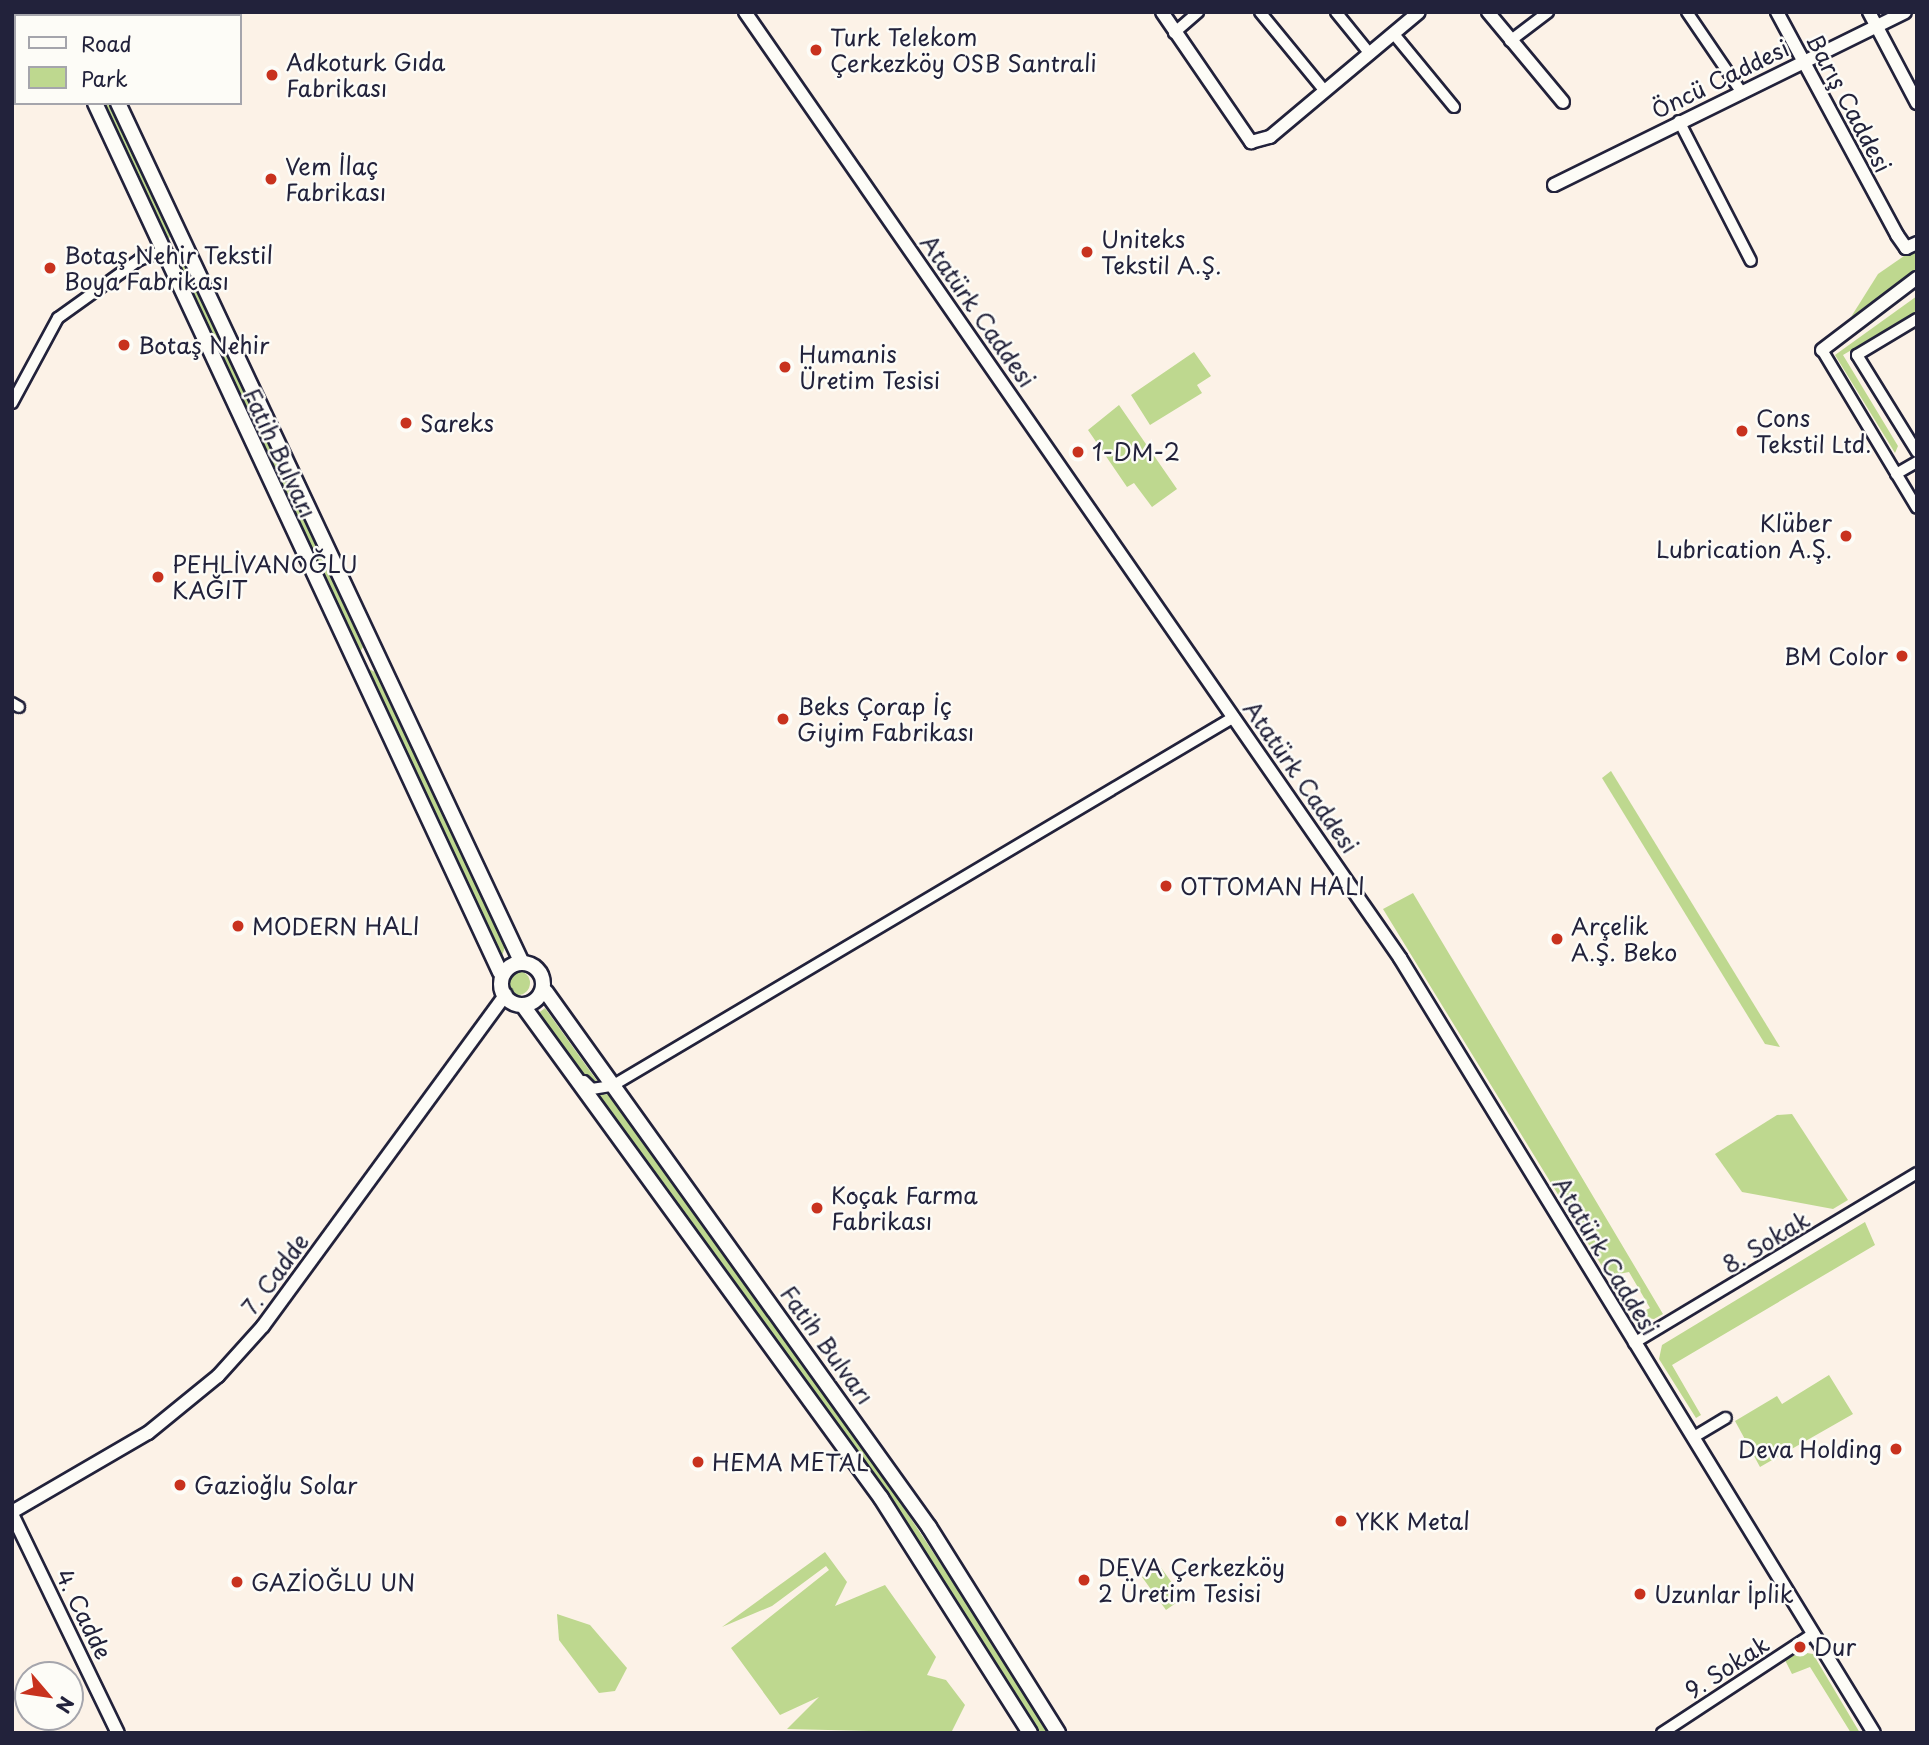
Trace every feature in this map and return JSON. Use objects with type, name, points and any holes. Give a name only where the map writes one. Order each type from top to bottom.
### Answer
[{"type":"main road","name":"Fatih Bulvarı","points":[[96,105],[500,972],[506,994],[524,1007],[569,1063],[894,1518],[1030,1733]]},
{"type":"main road","name":"Fatih Bulvarı","points":[[119,105],[521,961],[546,992],[929,1527],[1058,1733]]},
{"type":"main road","points":[[500,972],[521,961]]},
{"type":"main road","points":[[524,1007],[546,992]]},
{"type":"street","name":"Atatürk Caddesi","points":[[745,12],[1400,958],[1874,1733]]},
{"type":"street","points":[[1161,12],[1251,142],[1270,137],[1370,54],[1393,33],[1404,17],[1419,12]]},
{"type":"street","points":[[1174,33],[1198,12]]},
{"type":"street","points":[[1260,12],[1325,91]]},
{"type":"street","points":[[1336,12],[1370,54]]},
{"type":"street","points":[[1488,12],[1563,102]]},
{"type":"street","points":[[1510,40],[1548,12]]},
{"type":"street","points":[[1687,12],[1742,93]]},
{"type":"street","name":"Barış Caddesi","points":[[1777,12],[1912,245]]},
{"type":"street","points":[[1869,12],[1917,103]]},
{"type":"street","name":"Öncü Caddesi","points":[[1554,185],[1679,121],[1742,93],[1905,12]]},
{"type":"street","points":[[1393,33],[1454,107]]},
{"type":"street","points":[[1679,121],[1751,261]]},
{"type":"street","points":[[12,403],[58,318],[139,260],[163,251]]},
{"type":"street","points":[[1917,278],[1822,351],[1917,508]]},
{"type":"street","points":[[1917,319],[1857,355],[1917,452]]},
{"type":"street","points":[[1896,474],[1917,462]]},
{"type":"street","points":[[569,1063],[592,1090],[612,1086],[1234,717]]},
{"type":"street","name":"7. Cadde","points":[[12,1513],[148,1433],[218,1376],[263,1326],[506,994]]},
{"type":"street","name":"8. Sokak","points":[[1634,1343],[1917,1173]]},
{"type":"street","points":[[1694,1437],[1726,1418]]},
{"type":"street","name":"4. Cadde","points":[[12,1513],[118,1733]]},
{"type":"street","name":"9. Sokak","points":[[1662,1733],[1813,1634]]},
{"type":"green space","points":[[100,105],[113,105],[173,233],[169,238],[163,239]]},
{"type":"green space","points":[[1917,247],[1917,269],[1851,317],[1878,274]]},
{"type":"green space","points":[[180,252],[363,647],[359,653],[353,654],[171,256]]},
{"type":"green space","points":[[1917,296],[1917,311],[1843,355],[1898,446],[1895,453],[1835,355]]},
{"type":"green space","points":[[1194,352],[1211,376],[1197,385],[1202,393],[1150,425],[1131,395]]},
{"type":"green space","points":[[1119,405],[1177,489],[1152,507],[1134,483],[1127,487],[1088,430]]},
{"type":"green space","points":[[367,668],[375,672],[505,947],[502,956],[497,958],[361,672]]},
{"type":"green space","points":[[1611,771],[1780,1047],[1765,1044],[1602,778]]},
{"type":"green space","points":[[1413,893],[1663,1314],[1654,1319],[1632,1317],[1650,1308],[1629,1272],[1608,1276],[1383,909]]},
{"type":"green space","points":[[518,971],[527,974],[530,983],[527,992],[518,995],[509,992],[506,983],[509,974]]},
{"type":"green space","points":[[545,1008],[600,1085],[588,1083],[536,1015]]},
{"type":"green space","points":[[611,1094],[866,1451],[1053,1733],[1036,1733],[847,1445],[597,1095]]},
{"type":"green space","points":[[1792,1114],[1848,1200],[1833,1209],[1742,1192],[1715,1154],[1777,1115]]},
{"type":"green space","points":[[1865,1222],[1875,1245],[1672,1365],[1701,1415],[1696,1418],[1659,1359],[1662,1345]]},
{"type":"green space","points":[[1829,1375],[1853,1414],[1760,1467],[1735,1421],[1777,1396],[1782,1404]]},
{"type":"green space","points":[[825,1552],[847,1582],[835,1606],[885,1585],[936,1657],[927,1675],[946,1680],[965,1705],[951,1733],[787,1729],[819,1697],[780,1715],[731,1648],[829,1570],[826,1566],[772,1606],[722,1627]]},
{"type":"green space","points":[[1159,1565],[1183,1598],[1166,1610],[1142,1577]]},
{"type":"green space","points":[[557,1614],[590,1625],[627,1668],[615,1691],[599,1693],[559,1640]]},
{"type":"green space","points":[[1801,1652],[1813,1654],[1860,1733],[1851,1733],[1810,1667],[1792,1674],[1785,1660]]},
{"type":"place","name":"Turk Telekom Çerkezköy OSB Santrali","points":[[816,50]]},
{"type":"place","name":"Adkoturk Gıda Fabrikası","points":[[272,75]]},
{"type":"place","name":"Vem İlaç Fabrikası","points":[[271,179]]},
{"type":"place","name":"Uniteks Tekstil A.Ş.","points":[[1087,252]]},
{"type":"place","name":"Botaş Nehir Tekstil Boya Fabrikası","points":[[50,268]]},
{"type":"place","name":"Botaş Nehir","points":[[124,345]]},
{"type":"place","name":"Humanis Üretim Tesisi","points":[[785,367]]},
{"type":"place","name":"Sareks","points":[[406,423]]},
{"type":"place","name":"Cons Tekstil Ltd.","points":[[1742,431]]},
{"type":"place","name":"1-DM-2","points":[[1078,452]]},
{"type":"place","name":"Klüber Lubrication A.Ş.","points":[[1846,536]]},
{"type":"place","name":"PEHLİVANOĞLU KAĞIT","points":[[158,577]]},
{"type":"place","name":"BM Color","points":[[1902,656]]},
{"type":"place","name":"Beks Çorap İç Giyim Fabrikası","points":[[783,719]]},
{"type":"place","name":"OTTOMAN HALI","points":[[1166,886]]},
{"type":"place","name":"MODERN HALI","points":[[238,926]]},
{"type":"place","name":"Arçelik A.Ş. Beko","points":[[1557,939]]},
{"type":"place","name":"Koçak Farma Fabrikası","points":[[817,1208]]},
{"type":"place","name":"Deva Holding","points":[[1896,1449]]},
{"type":"place","name":"HEMA METAL","points":[[698,1462]]},
{"type":"place","name":"Gazioğlu Solar","points":[[180,1485]]},
{"type":"place","name":"YKK Metal","points":[[1341,1521]]},
{"type":"place","name":"DEVA Çerkezköy 2 Üretim Tesisi","points":[[1084,1580]]},
{"type":"place","name":"GAZİOĞLU UN","points":[[237,1582]]},
{"type":"place","name":"Uzunlar İplik","points":[[1640,1594]]},
{"type":"place","name":"Dur","points":[[1800,1647]]}]
